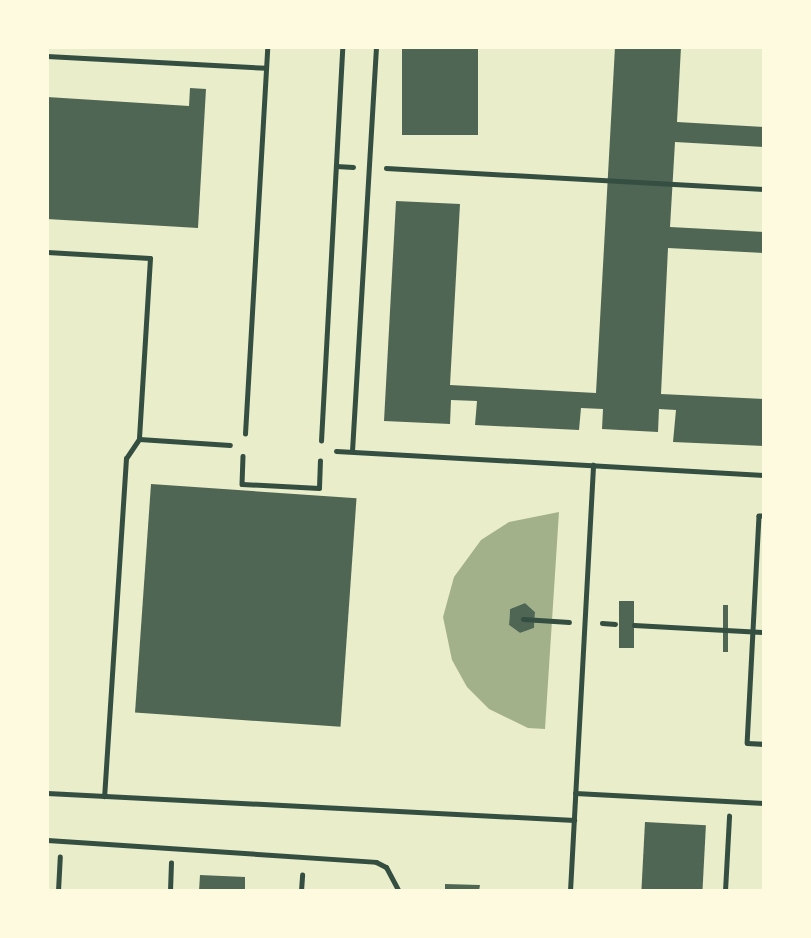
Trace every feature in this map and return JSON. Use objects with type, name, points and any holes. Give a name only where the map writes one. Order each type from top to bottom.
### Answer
[{"type":"lane","points":[[352,452],[376,47]]},
{"type":"lane","points":[[47,251],[150,258],[139,439],[126,458],[104,796]]},
{"type":"lane","points":[[139,439],[230,445]]},
{"type":"lane","points":[[336,451],[764,475]]},
{"type":"lane","points":[[570,891],[593,465]]},
{"type":"lane","points":[[47,793],[574,820]]},
{"type":"lane","points":[[575,793],[764,803]]},
{"type":"lane","points":[[47,840],[376,863],[386,867],[399,891]]},
{"type":"path","points":[[267,47],[242,484],[319,488],[342,47]]},
{"type":"path","points":[[47,56],[266,68]]},
{"type":"path","points":[[336,166],[764,188]]},
{"type":"path","points":[[764,516],[753,631],[747,743],[764,744]]},
{"type":"path","points":[[523,619],[551,621]]},
{"type":"path","points":[[634,625],[762,632]]},
{"type":"path","points":[[725,891],[729,801]]},
{"type":"path","points":[[58,891],[61,841]]},
{"type":"path","points":[[170,891],[171,848]]},
{"type":"shaded area","points":[[559,512],[545,729],[528,728],[489,709],[467,687],[452,660],[443,617],[454,577],[481,540],[509,522]],"holes":[[[525,603],[535,612],[534,628],[520,633],[509,625],[510,609]]]},
{"type":"building","points":[[402,47],[478,47],[478,135],[402,135]]},
{"type":"building","points":[[615,47],[681,47],[677,122],[764,127],[764,147],[675,142],[670,227],[764,232],[764,253],[668,248],[661,394],[764,399],[764,446],[673,442],[676,410],[659,409],[658,432],[602,429],[603,409],[581,408],[579,430],[475,425],[477,401],[451,400],[450,424],[384,421],[396,201],[460,204],[450,385],[596,393]]},
{"type":"building","points":[[190,88],[206,89],[198,228],[47,219],[47,97],[189,106]]},
{"type":"building","points":[[151,484],[356,498],[341,727],[135,712]]},
{"type":"building","points":[[619,601],[634,601],[634,648],[619,648]]},
{"type":"building","points":[[525,603],[535,612],[534,628],[520,633],[509,625],[510,609]]},
{"type":"building","points":[[723,605],[728,605],[728,652],[723,652]]},
{"type":"building","points":[[645,822],[706,825],[702,891],[641,891]]},
{"type":"building","points":[[200,875],[245,877],[245,891],[199,891]]},
{"type":"building","points":[[445,884],[480,885],[479,891],[445,891]]}]
